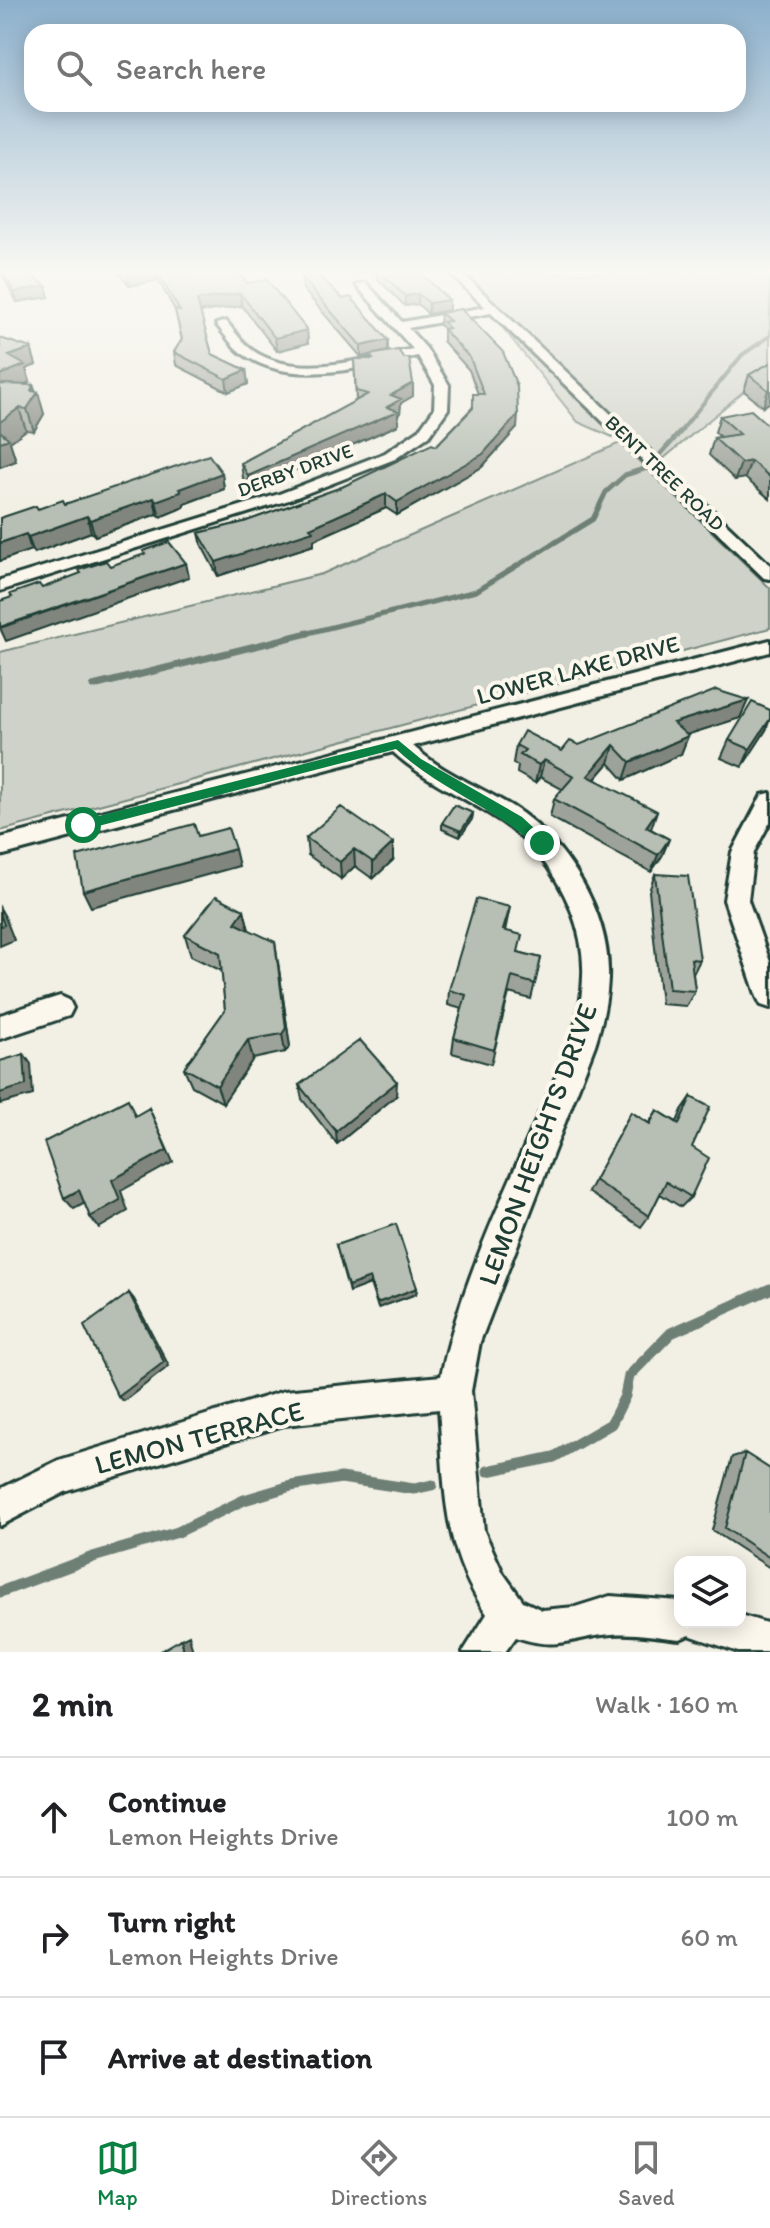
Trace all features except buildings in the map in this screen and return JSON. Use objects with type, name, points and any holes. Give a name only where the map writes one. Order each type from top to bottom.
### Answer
[{"type":"street","points":[[245,350],[284,366],[338,366],[422,351]]},
{"type":"street","name":"BENT TREE ROAD","points":[[537,350],[770,574]]},
{"type":"street","name":"DERBY DRIVE","points":[[0,586],[201,525],[390,456],[424,433],[441,409],[442,385],[422,351]]},
{"type":"street","points":[[762,649],[770,668]]},
{"type":"street","name":"LOWER LAKE DRIVE","points":[[398,744],[762,649]]},
{"type":"street","points":[[0,847],[398,744]]},
{"type":"street","name":"LEMON HEIGHTS DRIVE","points":[[398,744],[417,762],[518,821],[542,843],[575,893],[594,950],[596,977],[584,1036],[464,1342],[454,1391],[466,1532],[490,1586],[510,1614]]},
{"type":"street","points":[[770,801],[743,852],[736,900],[770,997]]},
{"type":"street","points":[[0,1027],[60,1008]]},
{"type":"street","name":"LEMON TERRACE","points":[[0,1508],[59,1477],[284,1408],[454,1391]]},
{"type":"street","points":[[482,1652],[510,1614],[540,1629],[575,1626],[610,1615],[674,1620]]},
{"type":"street","points":[[725,1628],[764,1638],[770,1643]]},
{"type":"shaded area","points":[[521,350],[770,350],[770,369],[663,459],[578,422]]},
{"type":"shaded area","points":[[620,443],[770,588],[770,628],[0,831],[0,652],[322,574]]},
{"type":"waterway","points":[[680,432],[749,350]]},
{"type":"waterway","points":[[659,456],[682,430]]},
{"type":"waterway","points":[[308,633],[476,591],[593,519],[606,492],[625,475],[647,468]]},
{"type":"waterway","points":[[93,686],[308,633]]},
{"type":"waterway","points":[[300,635],[308,633]]},
{"type":"waterway","points":[[488,1471],[554,1457],[611,1424],[625,1396],[629,1376],[671,1333],[770,1289]]},
{"type":"waterway","points":[[0,1592],[93,1557],[178,1532],[244,1500],[291,1486],[341,1478],[414,1489],[432,1485]]},
{"type":"route","points":[[83,825],[398,744],[417,762],[518,821],[542,843]]}]
